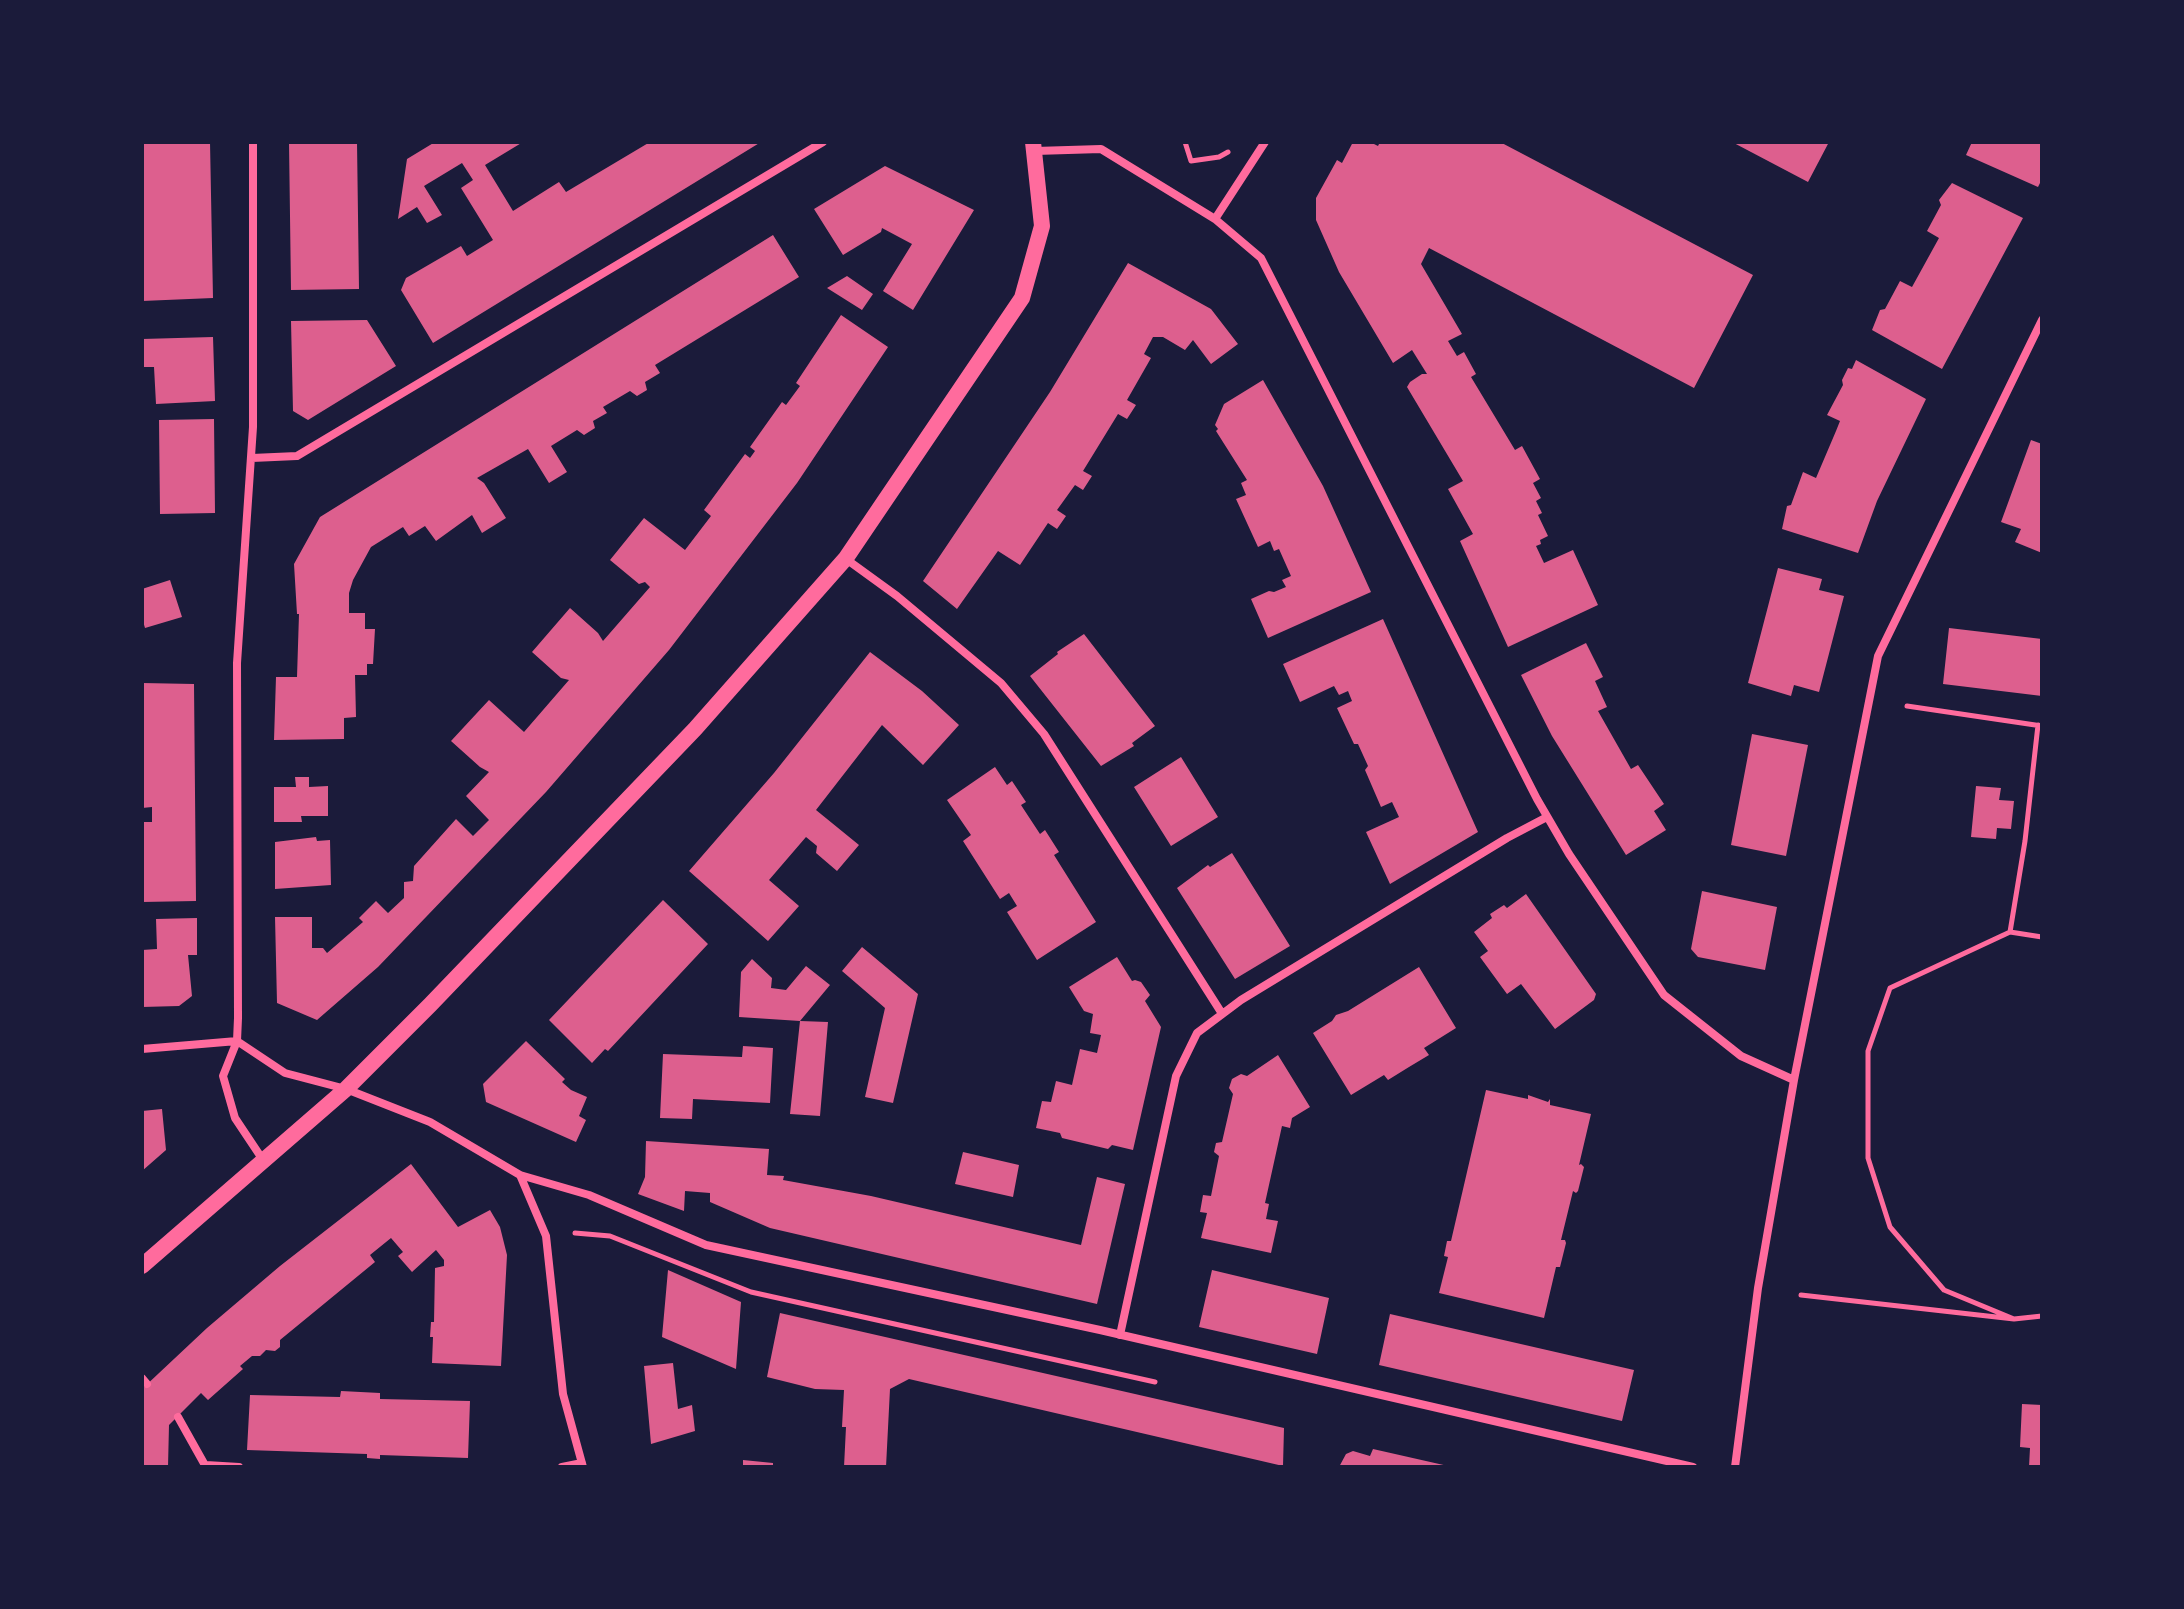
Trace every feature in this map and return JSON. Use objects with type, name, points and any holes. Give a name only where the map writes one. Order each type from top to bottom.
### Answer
[{"type":"main road","points":[[142,1266],[346,1089],[430,1005],[695,729],[846,558],[1022,298],[1042,226],[1034,147]]},
{"type":"street","points":[[253,142],[252,458],[237,663],[237,1041],[223,1076],[235,1118],[263,1161]]},
{"type":"street","points":[[252,458],[297,456],[823,142]]},
{"type":"street","points":[[1215,219],[1265,142]]},
{"type":"street","points":[[1034,147],[1101,149],[1215,219],[1261,258],[1547,817],[1664,995],[1741,1056],[1794,1080]]},
{"type":"street","points":[[1735,1467],[1758,1288],[1794,1080],[1878,656],[2042,320]]},
{"type":"street","points":[[846,558],[897,596],[1001,683],[1044,734],[1221,1012]]},
{"type":"street","points":[[1120,1335],[1176,1076],[1197,1033],[1221,1012],[1507,838],[1547,817]]},
{"type":"street","points":[[142,1049],[237,1041],[285,1073],[346,1089],[430,1122],[520,1175],[589,1195],[706,1245],[1120,1335],[1693,1467]]},
{"type":"street","points":[[520,1175],[546,1236],[563,1394],[583,1465],[562,1467]]},
{"type":"street","points":[[178,1417],[206,1466],[239,1467]]},
{"type":"path","points":[[1185,142],[1191,161],[1219,157],[1232,150]]},
{"type":"path","points":[[1907,706],[2040,726],[2010,932]]},
{"type":"path","points":[[2014,1319],[1944,1290],[1890,1227],[1868,1158],[1868,1051],[1890,988],[2010,932],[2042,937]]},
{"type":"path","points":[[575,1233],[610,1236],[751,1292],[1155,1382]]},
{"type":"path","points":[[1801,1295],[2014,1319],[2042,1316]]},
{"type":"building","points":[[142,142],[210,142],[213,298],[142,301]]},
{"type":"building","points":[[289,142],[357,142],[359,289],[291,290]]},
{"type":"building","points":[[435,142],[523,142],[485,165],[513,211],[559,182],[566,192],[650,142],[761,142],[433,343],[401,290],[406,278],[461,246],[467,256],[493,240],[461,188],[473,180],[462,163],[424,186],[442,215],[427,223],[417,207],[398,219],[407,159]]},
{"type":"building","points":[[1353,142],[1370,142],[1378,146],[1380,142],[1500,142],[1753,275],[1694,388],[1429,248],[1421,264],[1462,334],[1448,341],[1457,356],[1464,352],[1476,374],[1471,377],[1515,450],[1522,446],[1540,479],[1533,483],[1541,498],[1536,501],[1542,513],[1538,515],[1548,536],[1536,546],[1544,563],[1573,550],[1598,605],[1508,647],[1460,541],[1473,534],[1448,489],[1463,481],[1407,387],[1422,374],[1427,374],[1412,350],[1393,363],[1339,272],[1316,220],[1316,198],[1337,160],[1342,163]]},
{"type":"building","points":[[1732,142],[1829,142],[1808,182]]},
{"type":"building","points":[[1972,142],[2042,142],[2042,179],[2038,187],[1966,155]]},
{"type":"building","points":[[885,166],[974,210],[913,310],[883,291],[912,244],[882,228],[881,232],[843,255],[814,209]]},
{"type":"building","points":[[1952,183],[2023,218],[1942,369],[1872,330],[1880,310],[1885,309],[1900,281],[1912,287],[1939,238],[1927,231],[1941,205],[1939,200]]},
{"type":"building","points":[[773,235],[799,277],[655,365],[660,373],[645,382],[647,390],[637,396],[630,391],[603,407],[607,413],[593,421],[595,428],[584,435],[577,430],[551,446],[567,472],[549,483],[528,449],[477,478],[484,483],[506,518],[482,533],[472,515],[436,541],[425,526],[409,536],[403,527],[371,547],[349,593],[349,613],[365,613],[365,629],[375,629],[373,664],[367,664],[367,675],[355,675],[356,717],[344,718],[344,739],[274,740],[276,677],[297,677],[299,614],[294,564],[320,517]]},
{"type":"building","points":[[1128,263],[1211,309],[1238,344],[1211,364],[1193,340],[1185,350],[1163,337],[1153,337],[1144,354],[1151,358],[1127,400],[1136,405],[1127,419],[1118,414],[1083,471],[1092,476],[1083,490],[1075,485],[1057,510],[1066,516],[1057,529],[1048,523],[1020,565],[998,551],[957,609],[923,581],[1050,392]]},
{"type":"building","points":[[847,276],[873,294],[862,310],[827,288]]},
{"type":"building","points":[[841,315],[888,347],[797,483],[669,650],[546,792],[378,967],[317,1020],[277,1003],[275,917],[312,917],[312,948],[323,948],[327,953],[363,922],[359,918],[376,901],[388,913],[404,898],[404,882],[413,881],[414,866],[456,819],[473,836],[489,820],[466,796],[489,772],[451,741],[489,700],[524,732],[569,680],[561,678],[532,652],[570,608],[603,641],[650,587],[645,582],[639,584],[610,560],[644,518],[685,550],[711,516],[704,510],[745,454],[750,458],[755,451],[750,447],[782,402],[786,405],[800,386],[796,383]]},
{"type":"building","points":[[367,320],[396,366],[308,420],[293,411],[291,321]]},
{"type":"building","points":[[213,337],[215,401],[156,404],[154,367],[142,367],[142,339]]},
{"type":"building","points":[[1856,360],[1926,399],[1877,501],[1858,553],[1782,529],[1787,506],[1791,505],[1803,472],[1816,478],[1840,421],[1827,415],[1848,368],[1852,369]]},
{"type":"building","points":[[1263,380],[1323,486],[1371,592],[1268,638],[1251,599],[1286,587],[1282,580],[1291,576],[1279,549],[1274,551],[1270,541],[1258,547],[1236,499],[1246,495],[1241,483],[1247,480],[1215,425],[1224,404]]},
{"type":"building","points":[[214,419],[215,513],[160,514],[159,420]]},
{"type":"building","points":[[2031,440],[2042,444],[2042,553],[2015,542],[2021,529],[2001,522]]},
{"type":"building","points":[[1778,568],[1822,579],[1819,590],[1844,596],[1819,692],[1794,685],[1791,696],[1748,683]]},
{"type":"building","points":[[170,580],[182,617],[145,628],[142,589]]},
{"type":"building","points":[[1383,619],[1478,832],[1390,884],[1366,832],[1399,817],[1392,802],[1381,807],[1365,770],[1368,766],[1337,708],[1352,701],[1348,691],[1339,695],[1334,686],[1300,702],[1283,664]]},
{"type":"building","points":[[1949,628],[2042,639],[2042,696],[1943,684]]},
{"type":"building","points":[[1084,634],[1155,726],[1132,743],[1134,746],[1101,766],[1030,676]]},
{"type":"building","points":[[1586,643],[1603,677],[1595,681],[1607,707],[1598,711],[1631,769],[1638,765],[1664,804],[1654,811],[1666,830],[1626,855],[1552,736],[1521,675]]},
{"type":"building","points":[[870,652],[922,691],[959,725],[923,765],[882,725],[816,810],[859,845],[837,871],[816,853],[817,846],[806,837],[769,880],[799,906],[768,941],[689,871],[774,773]]},
{"type":"building","points":[[142,683],[194,684],[196,901],[142,902],[142,822],[152,822],[152,807],[142,808]]},
{"type":"building","points":[[1752,734],[1808,745],[1786,856],[1731,845]]},
{"type":"building","points":[[1181,757],[1218,817],[1171,846],[1134,787]]},
{"type":"building","points":[[995,767],[1007,785],[1012,781],[1026,802],[1021,805],[1040,834],[1045,830],[1059,852],[1054,855],[1096,922],[1037,960],[1007,912],[1017,906],[1009,893],[1000,899],[963,841],[971,835],[947,800]]},
{"type":"building","points":[[295,777],[309,777],[309,787],[328,786],[328,816],[301,816],[302,822],[274,822],[274,787],[296,787]]},
{"type":"building","points":[[1976,786],[2001,788],[1999,800],[2014,801],[2011,829],[1997,828],[1996,839],[1971,837]]},
{"type":"building","points":[[316,837],[317,841],[330,840],[331,885],[275,889],[275,842]]},
{"type":"building","points":[[1232,853],[1290,946],[1235,979],[1177,888],[1208,865],[1210,867]]},
{"type":"building","points":[[1702,891],[1777,907],[1765,970],[1698,957],[1691,949]]},
{"type":"building","points":[[1526,894],[1596,994],[1594,1000],[1555,1029],[1521,984],[1507,994],[1480,957],[1488,951],[1474,932],[1492,918],[1490,914],[1504,905],[1507,908]]},
{"type":"building","points":[[663,900],[708,944],[608,1051],[605,1049],[592,1063],[549,1020]]},
{"type":"building","points":[[197,918],[197,955],[188,955],[192,996],[179,1006],[142,1007],[142,950],[157,949],[156,919]]},
{"type":"building","points":[[862,947],[918,994],[893,1103],[865,1097],[885,1008],[842,971]]},
{"type":"building","points":[[1117,957],[1132,981],[1141,982],[1150,995],[1145,1001],[1161,1027],[1133,1150],[1112,1145],[1108,1149],[1036,1128],[1042,1101],[1051,1102],[1056,1081],[1072,1085],[1080,1049],[1097,1053],[1101,1035],[1090,1033],[1093,1014],[1084,1011],[1069,987]]},
{"type":"building","points":[[752,959],[772,978],[771,988],[786,990],[806,966],[830,985],[800,1021],[739,1017],[741,972]]},
{"type":"building","points":[[1419,967],[1456,1028],[1424,1048],[1429,1055],[1388,1080],[1384,1075],[1351,1095],[1313,1033],[1336,1015],[1348,1011]]},
{"type":"building","points":[[800,1021],[828,1022],[820,1116],[790,1114]]},
{"type":"building","points":[[526,1041],[565,1079],[562,1082],[587,1097],[579,1116],[586,1120],[576,1142],[486,1102],[483,1084]]},
{"type":"building","points":[[743,1046],[773,1048],[770,1103],[693,1099],[692,1119],[660,1118],[663,1054],[742,1057]]},
{"type":"building","points":[[1278,1055],[1310,1107],[1292,1118],[1290,1128],[1282,1126],[1265,1203],[1269,1204],[1266,1219],[1278,1221],[1271,1253],[1201,1238],[1207,1213],[1200,1212],[1203,1195],[1211,1196],[1219,1156],[1214,1152],[1216,1143],[1222,1142],[1233,1094],[1229,1088],[1232,1079],[1241,1074],[1247,1076]]},
{"type":"building","points":[[1486,1090],[1528,1099],[1528,1095],[1548,1102],[1550,1099],[1550,1105],[1591,1114],[1579,1165],[1584,1167],[1578,1191],[1573,1191],[1561,1240],[1566,1243],[1560,1267],[1556,1267],[1544,1318],[1439,1293],[1448,1257],[1444,1256],[1447,1241],[1451,1241]]},
{"type":"building","points":[[162,1109],[166,1150],[142,1171],[142,1111]]},
{"type":"building","points":[[646,1141],[769,1149],[767,1175],[784,1176],[783,1180],[871,1196],[1081,1245],[1097,1177],[1125,1184],[1097,1304],[770,1228],[710,1202],[710,1193],[685,1191],[684,1211],[638,1194],[645,1177]]},
{"type":"building","points":[[963,1152],[1019,1165],[1013,1197],[955,1184]]},
{"type":"building","points":[[411,1164],[458,1227],[490,1210],[500,1227],[507,1255],[501,1366],[432,1363],[433,1337],[430,1337],[431,1322],[434,1322],[435,1268],[444,1266],[444,1260],[436,1250],[412,1272],[398,1256],[403,1252],[391,1238],[370,1255],[375,1262],[280,1340],[280,1347],[275,1351],[266,1350],[260,1356],[252,1356],[240,1366],[243,1369],[208,1400],[201,1393],[169,1425],[168,1467],[142,1466],[142,1389],[280,1266]]},
{"type":"building","points":[[668,1270],[741,1302],[736,1369],[662,1337]]},
{"type":"building","points":[[1212,1270],[1329,1298],[1317,1354],[1199,1327]]},
{"type":"building","points":[[780,1313],[1284,1428],[1283,1466],[909,1379],[890,1389],[886,1467],[844,1467],[844,1390],[815,1389],[767,1377]]},
{"type":"building","points":[[1390,1314],[1634,1370],[1622,1421],[1379,1365]]},
{"type":"building","points":[[673,1363],[678,1409],[692,1405],[695,1431],[651,1444],[644,1366]]},
{"type":"building","points":[[341,1391],[380,1393],[380,1399],[470,1401],[468,1458],[380,1455],[380,1459],[367,1458],[367,1454],[247,1450],[250,1395],[340,1397]]},
{"type":"building","points":[[2022,1404],[2042,1405],[2042,1467],[2029,1467],[2030,1448],[2020,1447]]},
{"type":"building","points":[[1373,1449],[1448,1467],[1339,1467],[1346,1454],[1353,1451],[1370,1456]]},
{"type":"building","points":[[743,1460],[773,1463],[773,1467],[743,1467]]}]
